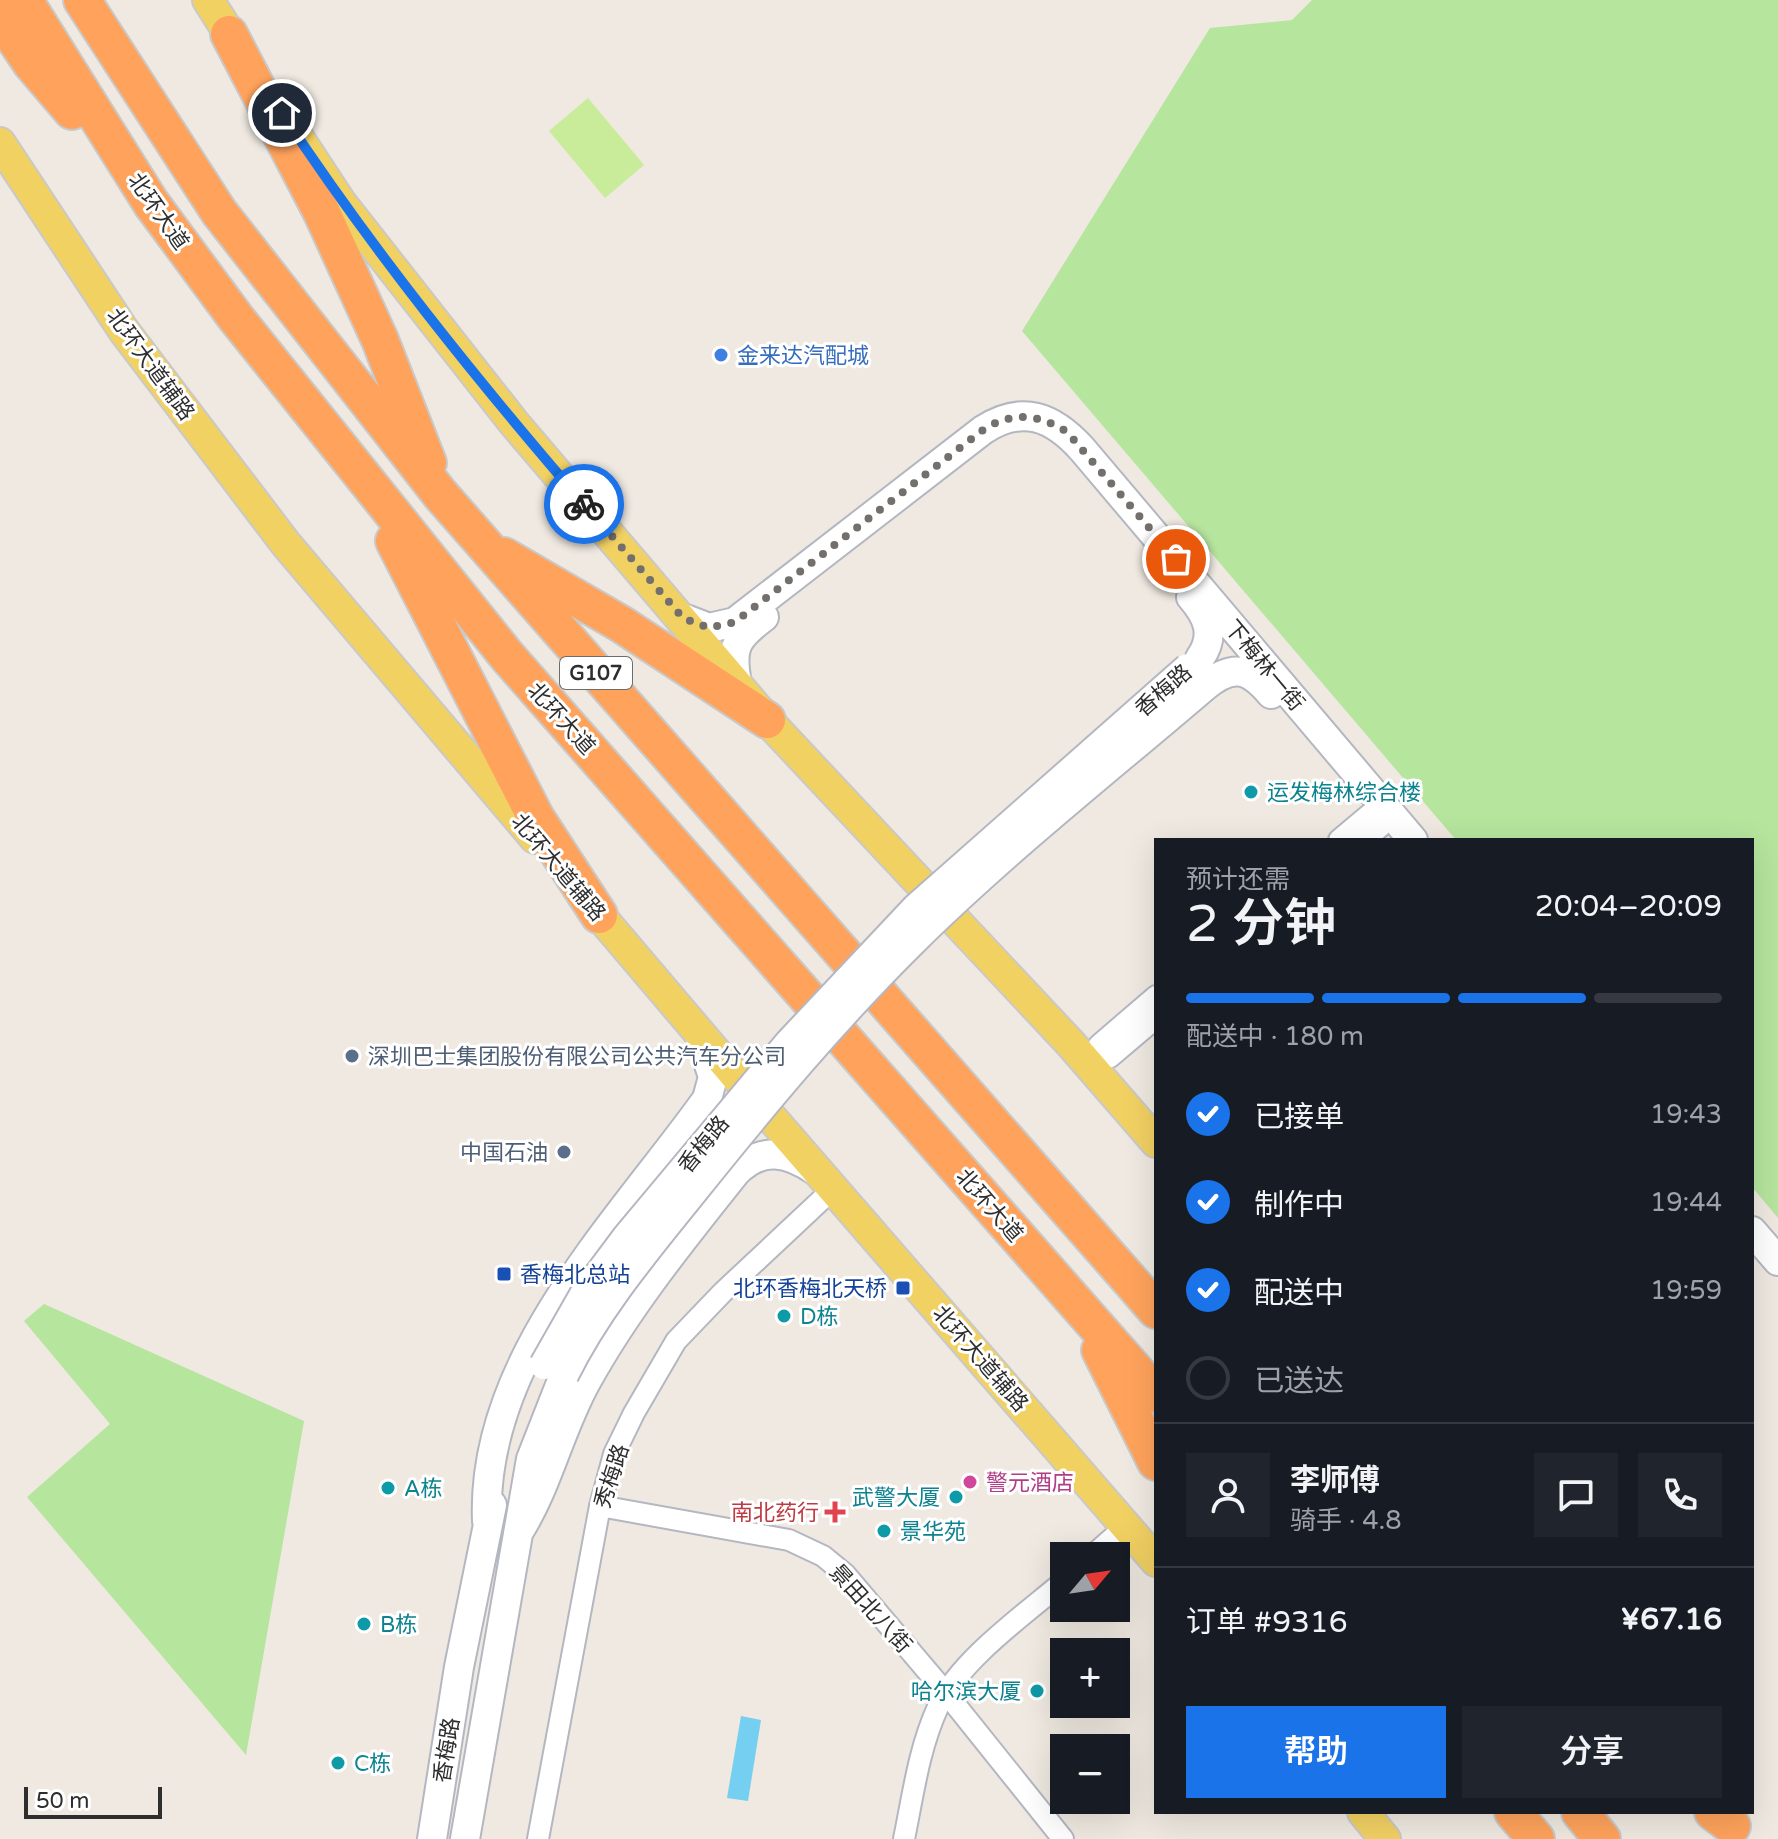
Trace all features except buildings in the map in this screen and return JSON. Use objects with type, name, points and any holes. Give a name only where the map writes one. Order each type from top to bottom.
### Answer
[{"type":"highway","name":"北环大道","points":[[24,0],[151,203],[236,318],[507,656],[1154,1392]]},
{"type":"highway","name":"G107","points":[[82,0],[219,212],[440,494],[1154,1308]]},
{"type":"highway","points":[[110,0],[219,212]]},
{"type":"highway","points":[[0,17],[31,63],[151,203]]},
{"type":"highway","points":[[229,34],[322,213],[380,340],[440,494]]},
{"type":"highway","points":[[351,462],[536,818],[599,915]]},
{"type":"highway","points":[[481,543],[621,624],[767,720]]},
{"type":"highway","points":[[1080,1309],[1154,1458]]},
{"type":"highway","points":[[1515,1814],[1536,1839]]},
{"type":"highway","points":[[1582,1814],[1602,1839]]},
{"type":"main road","points":[[208,0],[341,203],[514,423],[767,720],[1154,1140]]},
{"type":"main road","name":"北环大道辅路","points":[[0,143],[124,331],[286,544],[599,915],[1154,1559]]},
{"type":"main road","name":"下梅林一街","points":[[739,628],[976,435],[1004,419],[1028,416],[1044,419],[1067,432],[1262,672],[1379,827],[1408,838]]},
{"type":"main road","name":"下梅林一街","points":[[739,628],[985,443],[1003,433],[1027,429],[1048,436],[1070,454],[1199,607],[1209,625],[1210,634],[1197,671]]},
{"type":"main road","points":[[683,618],[709,628],[739,628],[733,663],[737,683]]},
{"type":"main road","name":"香梅路","points":[[432,1839],[459,1667],[487,1521],[503,1466],[554,1370],[585,1293],[789,1043],[916,908],[1197,671],[1215,678],[1239,671],[1253,675],[1262,672]]},
{"type":"main road","points":[[487,1521],[490,1465],[524,1364],[557,1302],[586,1258],[707,1099],[713,1077],[705,1047],[695,1027]]},
{"type":"main road","points":[[682,1133],[696,1128],[719,1132],[734,1156],[736,1172]]},
{"type":"main road","points":[[518,1533],[539,1497],[571,1409],[603,1352],[649,1283],[736,1172],[750,1160],[775,1153],[800,1161],[828,1182]]},
{"type":"main road","points":[[1754,1233],[1778,1261]]},
{"type":"main road","points":[[1754,1257],[1778,1285]]},
{"type":"main road","name":"香梅路","points":[[465,1839],[531,1459],[554,1370]]},
{"type":"main road","points":[[1365,1814],[1385,1839]]},
{"type":"street","points":[[1345,838],[1379,827]]},
{"type":"street","points":[[1089,1066],[1099,1045],[1154,998]]},
{"type":"street","points":[[1089,1066],[1110,1057],[1154,1020]]},
{"type":"street","name":"秀梅路","points":[[538,1839],[600,1506],[614,1454],[676,1341],[828,1182]]},
{"type":"street","name":"景田北八街","points":[[600,1506],[789,1540],[812,1550],[845,1574],[1063,1839]]},
{"type":"street","points":[[1108,1542],[1126,1526]]},
{"type":"street","points":[[904,1839],[923,1750],[946,1693],[969,1664],[1050,1593]]},
{"type":"green space","points":[[1312,0],[1778,0],[1778,1218],[1754,1189],[1754,838],[1454,838],[1022,331],[1210,28],[1292,20]]},
{"type":"green space","points":[[588,98],[644,165],[605,198],[549,131]]},
{"type":"green space","points":[[44,1304],[304,1421],[246,1755],[27,1497],[110,1424],[24,1321]]},
{"type":"water","points":[[741,1716],[761,1720],[748,1801],[727,1798]]},
{"type":"way so far","points":[[584,504],[683,618],[709,628],[719,627],[735,622],[990,425],[1004,419],[1028,416],[1044,419],[1067,432],[1176,559]]},
{"type":"place","name":"金来达汽配城","points":[[721,355]]},
{"type":"place","name":"运发梅林综合楼","points":[[1251,792]]},
{"type":"place","name":"深圳巴士集团股份有限公司公共汽车分公司","points":[[352,1056]]},
{"type":"place","name":"中国石油","points":[[564,1152]]},
{"type":"place","name":"香梅北总站","points":[[504,1274]]},
{"type":"place","name":"北环香梅北天桥","points":[[903,1288]]},
{"type":"place","name":"D栋","points":[[784,1316]]},
{"type":"place","name":"警元酒店","points":[[970,1482]]},
{"type":"place","name":"A栋","points":[[388,1488]]},
{"type":"place","name":"武警大厦","points":[[956,1497]]},
{"type":"place","name":"南北药行","points":[[835,1512]]},
{"type":"place","name":"景华苑","points":[[884,1531]]},
{"type":"place","name":"B栋","points":[[364,1624]]},
{"type":"place","name":"哈尔滨大厦","points":[[1037,1691]]},
{"type":"place","name":"C栋","points":[[338,1763]]},
{"type":"route","points":[[282,113],[341,203],[514,423],[584,504]]}]
